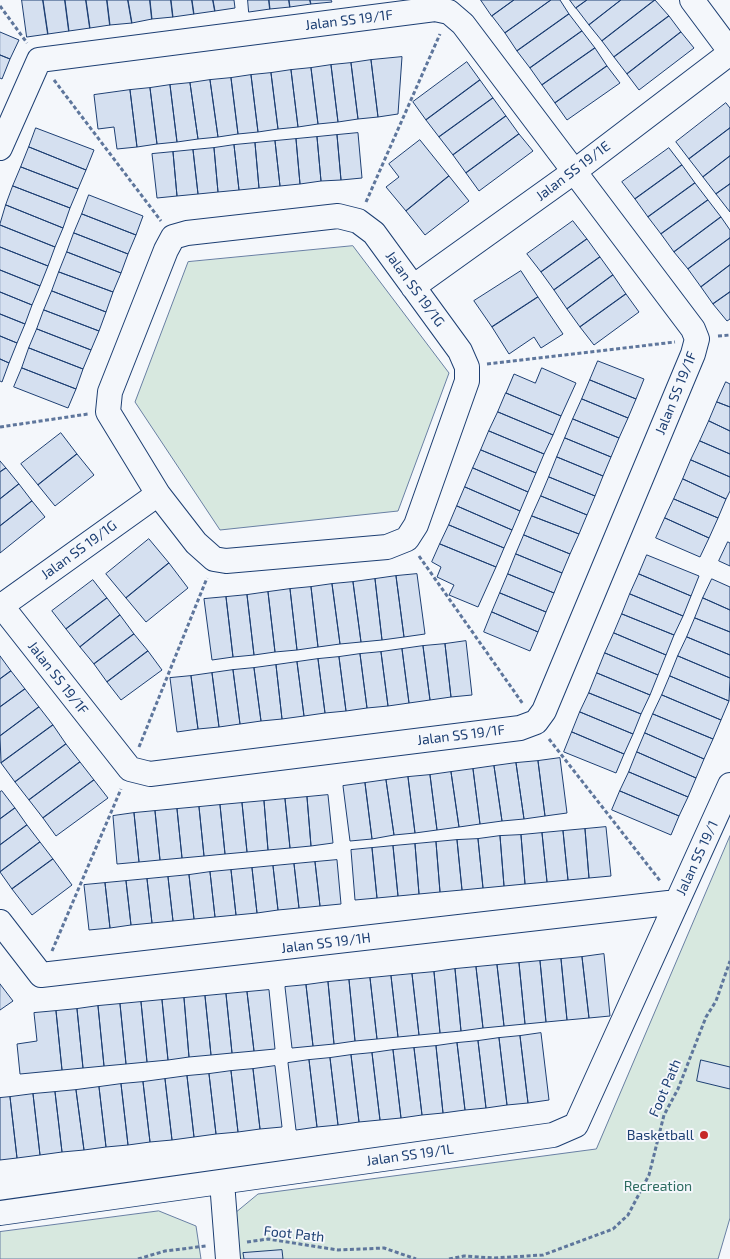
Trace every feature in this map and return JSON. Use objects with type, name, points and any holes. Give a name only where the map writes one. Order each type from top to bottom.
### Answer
[{"type":"street","points":[[692,0],[730,52]]},
{"type":"street","name":"Jalan SS 19/1F","points":[[1,606],[130,769],[150,774],[520,728],[536,722],[544,712],[693,354],[697,339],[694,329],[462,24],[449,12],[435,9],[38,60]]},
{"type":"street","name":"Jalan SS 19/1E","points":[[413,287],[574,171],[730,52]]},
{"type":"street","points":[[0,148],[38,60]]},
{"type":"street","name":"Jalan SS 19/1G","points":[[173,237],[187,233],[338,216],[358,221],[374,233],[460,352],[467,366]]},
{"type":"street","points":[[173,237],[166,250],[110,392],[108,412],[158,494],[196,543],[214,559],[226,561],[387,547],[407,539],[416,525],[467,381],[467,366]]},
{"type":"street","name":"Jalan SS 19/1G","points":[[1,606],[158,494]]},
{"type":"street","name":"Jalan SS 19/1","points":[[677,902],[730,785]]},
{"type":"street","name":"Jalan SS 19/1H","points":[[0,922],[41,975],[677,902]]},
{"type":"street","name":"Jalan SS 19/1L","points":[[0,1213],[553,1135],[576,1125],[677,902]]},
{"type":"street","points":[[222,1182],[228,1252]]},
{"type":"path","points":[[0,6],[38,60],[173,237]]},
{"type":"path","points":[[358,221],[449,12]]},
{"type":"path","points":[[467,366],[730,335]]},
{"type":"path","points":[[0,427],[108,412]]},
{"type":"path","name":"Foot Path","points":[[449,1259],[464,1256],[494,1258],[543,1255],[613,1228],[628,1215],[649,1175],[664,1115],[678,1089],[706,1017],[716,1001],[730,961]]},
{"type":"path","name":"Foot Path","points":[[138,1259],[165,1250],[228,1252],[268,1239],[338,1250],[384,1248],[416,1259]]},
{"type":"green space","points":[[353,246],[449,373],[398,511],[220,530],[135,402],[188,262]]},
{"type":"green space","name":"Recreation","points":[[730,836],[730,1218],[718,1259],[239,1259],[235,1213],[258,1194],[596,1149]]},
{"type":"green space","points":[[159,1211],[196,1226],[201,1259],[0,1259],[0,1232]]},
{"type":"building","points":[[22,0],[43,0],[48,34],[27,37]]},
{"type":"building","points":[[43,0],[65,0],[69,31],[48,34]]},
{"type":"building","points":[[65,0],[86,0],[90,28],[69,31]]},
{"type":"building","points":[[86,0],[107,0],[110,25],[90,28]]},
{"type":"building","points":[[107,0],[128,0],[132,23],[110,25]]},
{"type":"building","points":[[128,0],[150,0],[152,19],[132,23]]},
{"type":"building","points":[[150,0],[171,0],[173,17],[152,19]]},
{"type":"building","points":[[171,0],[192,0],[194,14],[173,17]]},
{"type":"building","points":[[192,0],[213,0],[215,11],[194,14]]},
{"type":"building","points":[[213,0],[234,0],[235,8],[215,11]]},
{"type":"building","points":[[248,0],[269,0],[270,9],[249,12]]},
{"type":"building","points":[[269,0],[289,0],[290,7],[270,9]]},
{"type":"building","points":[[289,0],[310,0],[311,4],[290,7]]},
{"type":"building","points":[[310,0],[331,0],[332,2],[311,4]]},
{"type":"building","points":[[481,0],[514,0],[492,16]]},
{"type":"building","points":[[514,0],[551,0],[505,33],[492,16]]},
{"type":"building","points":[[551,0],[560,0],[569,14],[517,51],[505,33]]},
{"type":"building","points":[[570,0],[587,0],[576,8]]},
{"type":"building","points":[[587,0],[621,0],[589,25],[576,8]]},
{"type":"building","points":[[621,0],[655,0],[602,41],[589,25]]},
{"type":"building","points":[[655,0],[669,16],[614,57],[602,41]]},
{"type":"building","points":[[569,14],[582,31],[530,68],[517,51]]},
{"type":"building","points":[[669,16],[681,32],[627,74],[614,57]]},
{"type":"building","points":[[582,31],[595,48],[542,85],[530,68]]},
{"type":"building","points":[[0,32],[19,40],[10,59],[0,55]]},
{"type":"building","points":[[681,32],[694,48],[639,90],[627,74]]},
{"type":"building","points":[[595,48],[607,66],[555,103],[542,85]]},
{"type":"building","points":[[0,55],[10,59],[2,79],[0,78]]},
{"type":"building","points":[[402,57],[398,114],[378,117],[371,60]]},
{"type":"building","points":[[371,60],[378,117],[358,119],[351,63]]},
{"type":"building","points":[[467,62],[480,80],[426,120],[413,102]]},
{"type":"building","points":[[351,63],[358,119],[338,122],[331,65]]},
{"type":"building","points":[[331,65],[338,122],[318,124],[311,68]]},
{"type":"building","points":[[607,66],[620,83],[567,120],[555,103]]},
{"type":"building","points":[[311,68],[318,124],[298,127],[291,70]]},
{"type":"building","points":[[291,70],[298,127],[278,129],[271,73]]},
{"type":"building","points":[[271,73],[278,129],[258,132],[251,75]]},
{"type":"building","points":[[251,75],[258,132],[238,134],[231,78]]},
{"type":"building","points":[[231,78],[238,134],[218,137],[210,80]]},
{"type":"building","points":[[210,80],[218,137],[198,139],[190,83]]},
{"type":"building","points":[[480,80],[493,98],[439,137],[426,120]]},
{"type":"building","points":[[190,83],[198,139],[177,142],[170,85]]},
{"type":"building","points":[[170,85],[177,142],[157,144],[150,88]]},
{"type":"building","points":[[150,88],[157,144],[137,147],[130,90]]},
{"type":"building","points":[[130,90],[137,147],[117,149],[114,127],[98,129],[94,95]]},
{"type":"building","points":[[493,98],[506,116],[453,155],[439,137]]},
{"type":"building","points":[[726,103],[730,108],[730,128],[689,159],[676,142]]},
{"type":"building","points":[[506,116],[519,134],[466,173],[453,155]]},
{"type":"building","points":[[36,128],[94,150],[86,170],[29,147]]},
{"type":"building","points":[[730,128],[730,156],[703,177],[689,159]]},
{"type":"building","points":[[358,133],[362,178],[341,180],[337,135]]},
{"type":"building","points":[[519,134],[533,151],[479,191],[466,173]]},
{"type":"building","points":[[337,135],[341,180],[321,181],[317,137]]},
{"type":"building","points":[[317,137],[321,181],[300,184],[296,139]]},
{"type":"building","points":[[296,139],[300,184],[280,186],[275,141]]},
{"type":"building","points":[[420,140],[449,176],[406,211],[386,187],[399,177],[389,164]]},
{"type":"building","points":[[275,141],[280,186],[259,188],[255,143]]},
{"type":"building","points":[[255,143],[259,188],[239,190],[234,145]]},
{"type":"building","points":[[234,145],[239,190],[218,192],[214,148]]},
{"type":"building","points":[[29,147],[86,170],[78,189],[21,167]]},
{"type":"building","points":[[214,148],[218,192],[198,194],[193,150]]},
{"type":"building","points":[[669,148],[682,165],[635,199],[622,182]]},
{"type":"building","points":[[193,150],[198,194],[177,196],[173,152]]},
{"type":"building","points":[[173,152],[177,196],[157,198],[152,154]]},
{"type":"building","points":[[730,156],[730,184],[716,194],[703,177]]},
{"type":"building","points":[[682,165],[695,183],[648,217],[635,199]]},
{"type":"building","points":[[21,167],[78,189],[70,208],[13,186]]},
{"type":"building","points":[[449,176],[469,201],[425,235],[406,211]]},
{"type":"building","points":[[695,183],[708,200],[661,234],[648,217]]},
{"type":"building","points":[[730,184],[730,212],[716,194]]},
{"type":"building","points":[[13,186],[70,208],[63,228],[6,205]]},
{"type":"building","points":[[89,195],[143,216],[136,235],[82,214]]},
{"type":"building","points":[[708,200],[721,217],[674,252],[661,234]]},
{"type":"building","points":[[6,205],[63,228],[55,247],[0,225]]},
{"type":"building","points":[[82,214],[136,235],[128,254],[74,233]]},
{"type":"building","points":[[721,217],[730,230],[730,238],[688,269],[674,252]]},
{"type":"building","points":[[573,221],[587,239],[541,272],[527,254]]},
{"type":"building","points":[[0,225],[55,247],[48,266],[0,247]]},
{"type":"building","points":[[74,233],[128,254],[121,273],[67,252]]},
{"type":"building","points":[[730,238],[730,265],[701,287],[688,269]]},
{"type":"building","points":[[587,239],[600,257],[554,290],[541,272]]},
{"type":"building","points":[[0,247],[48,266],[40,286],[0,270]]},
{"type":"building","points":[[67,252],[121,273],[113,292],[59,272]]},
{"type":"building","points":[[600,257],[613,275],[567,309],[554,290]]},
{"type":"building","points":[[730,265],[730,292],[713,304],[701,287]]},
{"type":"building","points":[[0,270],[40,286],[32,305],[0,292]]},
{"type":"building","points":[[521,271],[538,297],[492,327],[474,301]]},
{"type":"building","points":[[59,272],[113,292],[106,312],[52,291]]},
{"type":"building","points":[[613,275],[626,294],[580,327],[567,309]]},
{"type":"building","points":[[52,291],[106,312],[99,331],[44,310]]},
{"type":"building","points":[[0,292],[32,305],[25,324],[0,314]]},
{"type":"building","points":[[730,292],[730,319],[727,321],[713,304]]},
{"type":"building","points":[[626,294],[639,312],[594,345],[580,327]]},
{"type":"building","points":[[538,297],[563,334],[541,348],[534,337],[509,354],[492,327]]},
{"type":"building","points":[[44,310],[99,331],[91,350],[37,329]]},
{"type":"building","points":[[0,314],[25,324],[17,343],[0,336]]},
{"type":"building","points":[[37,329],[91,350],[83,369],[29,348]]},
{"type":"building","points":[[0,336],[17,343],[9,363],[0,359]]},
{"type":"building","points":[[29,348],[83,369],[76,389],[22,368]]},
{"type":"building","points":[[0,359],[9,363],[2,382],[0,381]]},
{"type":"building","points":[[598,361],[644,379],[636,399],[590,380]]},
{"type":"building","points":[[22,368],[76,389],[68,408],[14,387]]},
{"type":"building","points":[[542,368],[576,383],[561,416],[506,393],[514,374],[535,383]]},
{"type":"building","points":[[590,380],[636,399],[628,418],[582,399]]},
{"type":"building","points":[[726,382],[730,384],[730,407],[717,402]]},
{"type":"building","points":[[506,393],[561,416],[553,435],[498,412]]},
{"type":"building","points":[[582,399],[628,418],[619,438],[573,419]]},
{"type":"building","points":[[717,402],[730,407],[730,431],[709,421]]},
{"type":"building","points":[[498,412],[553,435],[544,454],[489,431]]},
{"type":"building","points":[[573,419],[619,438],[611,457],[565,438]]},
{"type":"building","points":[[709,421],[730,431],[730,454],[700,441]]},
{"type":"building","points":[[489,431],[544,454],[536,473],[481,450]]},
{"type":"building","points":[[61,433],[77,454],[38,485],[21,464]]},
{"type":"building","points":[[565,438],[611,457],[603,476],[557,457]]},
{"type":"building","points":[[700,441],[730,454],[730,477],[691,460]]},
{"type":"building","points":[[481,450],[536,473],[528,492],[473,468]]},
{"type":"building","points":[[77,454],[94,475],[55,506],[38,485]]},
{"type":"building","points":[[557,457],[603,476],[595,496],[549,477]]},
{"type":"building","points":[[691,460],[730,477],[730,491],[726,499],[683,479]]},
{"type":"building","points":[[0,461],[6,468],[0,472]]},
{"type":"building","points":[[6,468],[19,484],[0,499],[0,472]]},
{"type":"building","points":[[473,468],[528,492],[520,511],[465,487]]},
{"type":"building","points":[[549,477],[595,496],[587,515],[541,496]]},
{"type":"building","points":[[683,479],[726,499],[718,518],[674,499]]},
{"type":"building","points":[[19,484],[32,501],[0,526],[0,499]]},
{"type":"building","points":[[465,487],[520,511],[512,530],[457,506]]},
{"type":"building","points":[[541,496],[587,515],[579,534],[532,516]]},
{"type":"building","points":[[674,499],[718,518],[709,538],[665,518]]},
{"type":"building","points":[[32,501],[45,517],[0,553],[0,526]]},
{"type":"building","points":[[457,506],[512,530],[504,548],[449,525]]},
{"type":"building","points":[[532,516],[579,534],[570,554],[524,535]]},
{"type":"building","points":[[665,518],[709,538],[700,557],[656,538]]},
{"type":"building","points":[[449,525],[504,548],[496,567],[440,544]]},
{"type":"building","points":[[524,535],[570,554],[562,573],[516,554]]},
{"type":"building","points":[[149,539],[169,563],[126,598],[106,574]]},
{"type":"building","points":[[728,542],[730,543],[730,566],[719,561]]},
{"type":"building","points":[[440,544],[496,567],[478,607],[449,595],[454,585],[437,577],[441,567],[432,562]]},
{"type":"building","points":[[516,554],[562,573],[554,593],[508,574]]},
{"type":"building","points":[[647,555],[699,576],[691,596],[639,574]]},
{"type":"building","points":[[169,563],[188,588],[146,622],[126,598]]},
{"type":"building","points":[[417,574],[425,634],[404,637],[396,576]]},
{"type":"building","points":[[508,574],[554,593],[546,612],[500,593]]},
{"type":"building","points":[[639,574],[691,596],[683,616],[630,594]]},
{"type":"building","points":[[396,576],[404,637],[382,640],[375,579]]},
{"type":"building","points":[[375,579],[382,640],[361,642],[353,582]]},
{"type":"building","points":[[712,579],[730,587],[730,610],[703,598]]},
{"type":"building","points":[[93,580],[107,598],[66,629],[52,611]]},
{"type":"building","points":[[353,582],[361,642],[340,644],[332,584]]},
{"type":"building","points":[[332,584],[340,644],[318,647],[311,587]]},
{"type":"building","points":[[311,587],[318,647],[297,650],[290,589]]},
{"type":"building","points":[[290,589],[297,650],[275,652],[268,592]]},
{"type":"building","points":[[268,592],[275,652],[254,655],[247,595]]},
{"type":"building","points":[[500,593],[546,612],[538,632],[492,612]]},
{"type":"building","points":[[630,594],[683,616],[674,635],[622,614]]},
{"type":"building","points":[[247,595],[254,655],[233,657],[226,597]]},
{"type":"building","points":[[226,597],[233,657],[212,660],[204,599]]},
{"type":"building","points":[[107,598],[120,615],[80,647],[66,629]]},
{"type":"building","points":[[703,598],[730,610],[730,632],[695,618]]},
{"type":"building","points":[[492,612],[538,632],[530,651],[484,632]]},
{"type":"building","points":[[622,614],[674,635],[666,655],[614,633]]},
{"type":"building","points":[[120,615],[134,634],[94,664],[80,647]]},
{"type":"building","points":[[695,618],[730,632],[730,655],[687,637]]},
{"type":"building","points":[[614,633],[666,655],[658,675],[605,653]]},
{"type":"building","points":[[134,634],[148,651],[107,682],[94,664]]},
{"type":"building","points":[[687,637],[730,655],[730,678],[678,656]]},
{"type":"building","points":[[466,641],[472,695],[451,697],[445,644]]},
{"type":"building","points":[[445,644],[451,697],[430,700],[423,646]]},
{"type":"building","points":[[423,646],[430,700],[409,703],[402,649]]},
{"type":"building","points":[[402,649],[409,703],[388,706],[381,652]]},
{"type":"building","points":[[148,651],[162,670],[121,700],[107,682]]},
{"type":"building","points":[[381,652],[388,706],[367,708],[360,654]]},
{"type":"building","points":[[605,653],[658,675],[650,695],[597,673]]},
{"type":"building","points":[[360,654],[367,708],[346,711],[339,657]]},
{"type":"building","points":[[0,656],[11,671],[0,679]]},
{"type":"building","points":[[678,656],[730,678],[729,701],[670,676]]},
{"type":"building","points":[[339,657],[346,711],[325,713],[318,659]]},
{"type":"building","points":[[318,659],[325,713],[304,716],[297,662]]},
{"type":"building","points":[[297,662],[304,716],[282,719],[276,665]]},
{"type":"building","points":[[276,665],[282,719],[261,721],[254,668]]},
{"type":"building","points":[[254,668],[261,721],[240,724],[233,670]]},
{"type":"building","points":[[233,670],[240,724],[219,727],[212,673]]},
{"type":"building","points":[[11,671],[25,689],[0,707],[0,679]]},
{"type":"building","points":[[212,673],[219,727],[198,729],[191,676]]},
{"type":"building","points":[[597,673],[650,695],[641,714],[589,693]]},
{"type":"building","points":[[191,676],[198,729],[177,732],[170,678]]},
{"type":"building","points":[[670,676],[729,701],[721,720],[662,695]]},
{"type":"building","points":[[25,689],[39,707],[0,736],[0,707]]},
{"type":"building","points":[[589,693],[641,714],[633,734],[580,712]]},
{"type":"building","points":[[662,695],[721,720],[713,739],[653,714]]},
{"type":"building","points":[[39,707],[53,725],[1,763],[0,736]]},
{"type":"building","points":[[580,712],[633,734],[624,754],[572,732]]},
{"type":"building","points":[[653,714],[713,739],[704,759],[645,733]]},
{"type":"building","points":[[53,725],[66,744],[15,782],[1,763]]},
{"type":"building","points":[[572,732],[624,754],[616,773],[564,752]]},
{"type":"building","points":[[645,733],[704,759],[696,778],[637,752]]},
{"type":"building","points":[[66,744],[80,762],[29,800],[15,782]]},
{"type":"building","points":[[637,752],[696,778],[688,797],[629,772]]},
{"type":"building","points":[[560,758],[567,813],[545,816],[538,761]]},
{"type":"building","points":[[538,761],[545,816],[524,819],[516,763]]},
{"type":"building","points":[[80,762],[94,780],[43,818],[29,800]]},
{"type":"building","points":[[516,763],[524,819],[502,821],[494,766]]},
{"type":"building","points":[[494,766],[502,821],[480,824],[473,769]]},
{"type":"building","points":[[473,769],[480,824],[459,827],[451,772]]},
{"type":"building","points":[[451,772],[459,827],[437,830],[430,775]]},
{"type":"building","points":[[629,772],[688,797],[679,816],[620,791]]},
{"type":"building","points":[[430,775],[437,830],[415,833],[408,777]]},
{"type":"building","points":[[408,777],[415,833],[394,835],[386,780]]},
{"type":"building","points":[[94,780],[108,798],[56,836],[43,818]]},
{"type":"building","points":[[386,780],[394,835],[372,839],[365,783]]},
{"type":"building","points":[[365,783],[372,839],[350,841],[343,786]]},
{"type":"building","points":[[2,791],[15,808],[0,819],[0,792]]},
{"type":"building","points":[[620,791],[679,816],[671,835],[612,810]]},
{"type":"building","points":[[328,795],[333,843],[311,846],[307,797]]},
{"type":"building","points":[[307,797],[311,846],[290,848],[285,799]]},
{"type":"building","points":[[285,799],[290,848],[268,850],[264,801]]},
{"type":"building","points":[[264,801],[268,850],[247,852],[242,803]]},
{"type":"building","points":[[242,803],[247,852],[225,854],[220,805]]},
{"type":"building","points":[[220,805],[225,854],[204,856],[199,807]]},
{"type":"building","points":[[199,807],[204,856],[182,858],[177,809]]},
{"type":"building","points":[[15,808],[27,825],[0,845],[0,819]]},
{"type":"building","points":[[177,809],[182,858],[160,860],[155,811]]},
{"type":"building","points":[[155,811],[160,860],[139,862],[134,813]]},
{"type":"building","points":[[134,813],[139,862],[117,864],[113,816]]},
{"type":"building","points":[[27,825],[40,842],[0,872],[0,845]]},
{"type":"building","points":[[606,827],[611,876],[589,878],[585,829]]},
{"type":"building","points":[[585,829],[589,878],[568,880],[563,831]]},
{"type":"building","points":[[563,831],[568,880],[547,882],[542,833]]},
{"type":"building","points":[[542,833],[547,882],[525,884],[521,835]]},
{"type":"building","points":[[521,835],[525,884],[504,886],[500,836]]},
{"type":"building","points":[[500,836],[504,886],[483,888],[478,839]]},
{"type":"building","points":[[478,839],[483,888],[462,890],[457,840]]},
{"type":"building","points":[[457,840],[462,890],[440,892],[436,842]]},
{"type":"building","points":[[40,842],[53,859],[12,889],[0,872]]},
{"type":"building","points":[[436,842],[440,892],[419,894],[415,844]]},
{"type":"building","points":[[415,844],[419,894],[398,896],[393,846]]},
{"type":"building","points":[[393,846],[398,896],[377,898],[372,848]]},
{"type":"building","points":[[372,848],[377,898],[355,900],[351,850]]},
{"type":"building","points":[[53,859],[72,885],[32,915],[12,889]]},
{"type":"building","points":[[337,860],[341,904],[320,906],[315,862]]},
{"type":"building","points":[[315,862],[320,906],[299,908],[294,864]]},
{"type":"building","points":[[294,864],[299,908],[278,910],[273,866]]},
{"type":"building","points":[[273,866],[278,910],[257,913],[252,868]]},
{"type":"building","points":[[252,868],[257,913],[236,915],[231,870]]},
{"type":"building","points":[[231,870],[236,915],[215,917],[210,872]]},
{"type":"building","points":[[210,872],[215,917],[194,919],[189,875]]},
{"type":"building","points":[[189,875],[194,919],[173,921],[168,877]]},
{"type":"building","points":[[168,877],[173,921],[152,923],[147,879]]},
{"type":"building","points":[[147,879],[152,923],[131,925],[126,881]]},
{"type":"building","points":[[126,881],[131,925],[110,928],[105,883]]},
{"type":"building","points":[[105,883],[110,928],[89,930],[84,885]]},
{"type":"building","points":[[604,954],[610,1016],[589,1018],[582,957]]},
{"type":"building","points":[[582,957],[589,1018],[567,1020],[561,959]]},
{"type":"building","points":[[561,959],[567,1020],[546,1022],[540,961]]},
{"type":"building","points":[[540,961],[546,1022],[525,1024],[519,963]]},
{"type":"building","points":[[519,963],[525,1024],[504,1026],[497,965]]},
{"type":"building","points":[[497,965],[504,1026],[483,1028],[476,967]]},
{"type":"building","points":[[476,967],[483,1028],[461,1031],[455,969]]},
{"type":"building","points":[[455,969],[461,1031],[440,1033],[434,972]]},
{"type":"building","points":[[434,972],[440,1033],[419,1035],[412,974]]},
{"type":"building","points":[[412,974],[419,1035],[398,1037],[391,976]]},
{"type":"building","points":[[391,976],[398,1037],[377,1039],[370,978]]},
{"type":"building","points":[[370,978],[377,1039],[355,1041],[349,980]]},
{"type":"building","points":[[349,980],[355,1041],[334,1044],[328,982]]},
{"type":"building","points":[[328,982],[334,1044],[313,1046],[306,985]]},
{"type":"building","points":[[0,984],[13,1001],[0,1010]]},
{"type":"building","points":[[306,985],[313,1046],[292,1048],[285,987]]},
{"type":"building","points":[[269,990],[275,1049],[254,1051],[247,992]]},
{"type":"building","points":[[247,992],[254,1051],[232,1053],[226,994]]},
{"type":"building","points":[[226,994],[232,1053],[211,1055],[205,996]]},
{"type":"building","points":[[205,996],[211,1055],[189,1057],[184,998]]},
{"type":"building","points":[[184,998],[189,1057],[168,1060],[162,1000]]},
{"type":"building","points":[[162,1000],[168,1060],[147,1062],[141,1002]]},
{"type":"building","points":[[141,1002],[147,1062],[126,1064],[120,1004]]},
{"type":"building","points":[[120,1004],[126,1064],[104,1066],[98,1006]]},
{"type":"building","points":[[98,1006],[104,1066],[83,1068],[77,1009]]},
{"type":"building","points":[[77,1009],[83,1068],[62,1070],[56,1011]]},
{"type":"building","points":[[56,1011],[62,1070],[20,1074],[17,1044],[37,1041],[34,1013]]},
{"type":"building","points":[[541,1033],[549,1100],[528,1103],[520,1036]]},
{"type":"building","points":[[520,1036],[528,1103],[507,1105],[499,1038]]},
{"type":"building","points":[[499,1038],[507,1105],[486,1108],[478,1041]]},
{"type":"building","points":[[478,1041],[486,1108],[465,1110],[457,1043]]},
{"type":"building","points":[[457,1043],[465,1110],[443,1113],[436,1046]]},
{"type":"building","points":[[436,1046],[443,1113],[422,1115],[414,1048]]},
{"type":"building","points":[[414,1048],[422,1115],[401,1118],[393,1050]]},
{"type":"building","points":[[393,1050],[401,1118],[380,1120],[372,1053]]},
{"type":"building","points":[[372,1053],[380,1120],[359,1122],[351,1055]]},
{"type":"building","points":[[351,1055],[359,1122],[338,1125],[330,1058]]},
{"type":"building","points":[[330,1058],[338,1125],[317,1127],[309,1060]]},
{"type":"building","points":[[309,1060],[317,1127],[296,1130],[288,1063]]},
{"type":"building","points":[[701,1060],[730,1067],[730,1089],[697,1081]]},
{"type":"building","points":[[275,1066],[282,1127],[260,1129],[253,1069]]},
{"type":"building","points":[[253,1069],[260,1129],[238,1132],[231,1071]]},
{"type":"building","points":[[231,1071],[238,1132],[216,1134],[209,1074]]},
{"type":"building","points":[[209,1074],[216,1134],[194,1137],[187,1076]]},
{"type":"building","points":[[187,1076],[194,1137],[172,1140],[165,1079]]},
{"type":"building","points":[[165,1079],[172,1140],[150,1142],[143,1082]]},
{"type":"building","points":[[143,1082],[150,1142],[128,1145],[121,1084]]},
{"type":"building","points":[[121,1084],[128,1145],[106,1147],[99,1087]]},
{"type":"building","points":[[99,1087],[106,1147],[84,1150],[76,1090]]},
{"type":"building","points":[[76,1090],[84,1150],[62,1152],[55,1092]]},
{"type":"building","points":[[55,1092],[62,1152],[40,1155],[33,1094]]},
{"type":"building","points":[[33,1094],[40,1155],[17,1158],[10,1097]]},
{"type":"building","points":[[10,1097],[17,1158],[0,1160],[0,1098]]},
{"type":"building","points":[[282,1250],[283,1259],[244,1259],[243,1253]]},
{"type":"place","name":"Basketball","points":[[704,1135]]}]
